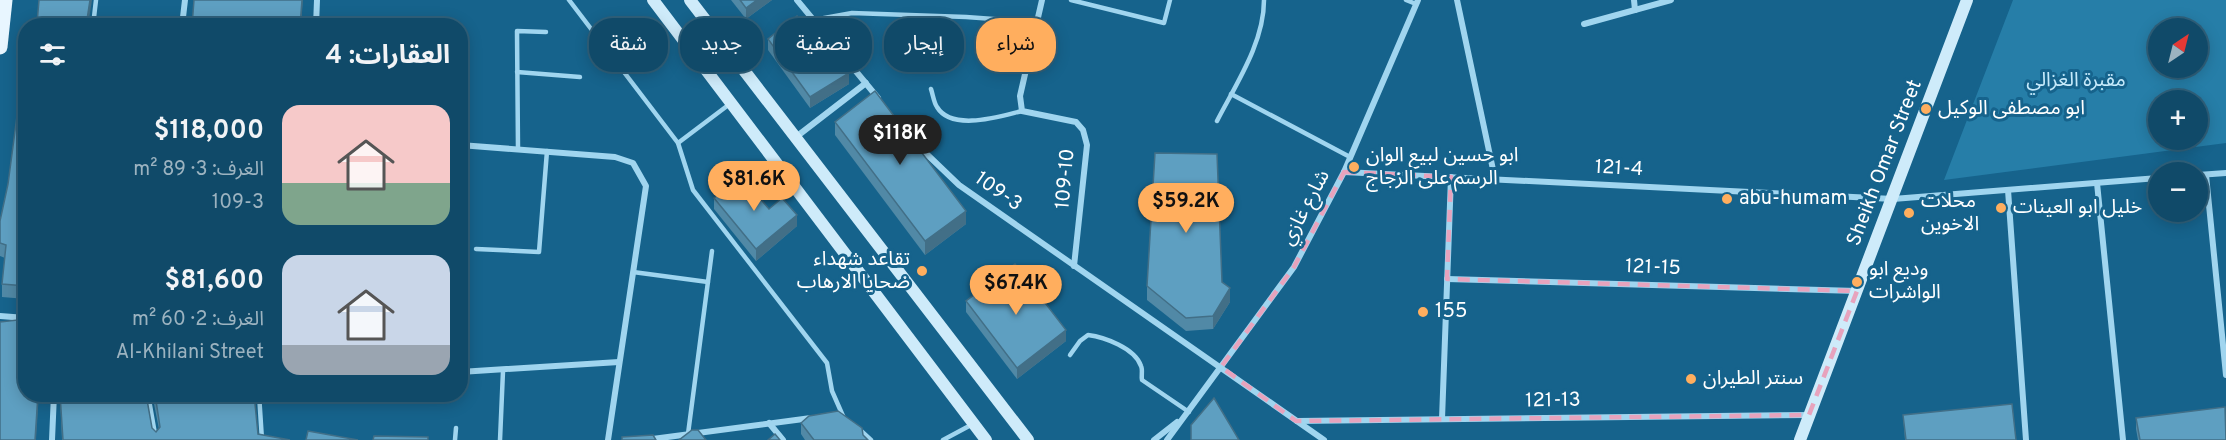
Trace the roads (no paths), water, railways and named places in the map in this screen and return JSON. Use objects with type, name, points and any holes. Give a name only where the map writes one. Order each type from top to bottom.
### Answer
[{"type":"main road","points":[[0,47],[5,0]]},
{"type":"main road","points":[[653,0],[986,440]]},
{"type":"main road","points":[[690,0],[1028,440]]},
{"type":"main road","name":"Sheikh Omar Street","points":[[1800,440],[1893,199],[1966,0]]},
{"type":"street","points":[[183,18],[185,0]]},
{"type":"street","points":[[316,18],[317,0]]},
{"type":"street","points":[[797,0],[811,18]]},
{"type":"street","points":[[1038,18],[1042,0]]},
{"type":"street","points":[[1457,0],[1495,179]]},
{"type":"street","points":[[1634,0],[1635,10]]},
{"type":"street","points":[[1584,24],[1671,0]]},
{"type":"street","name":"شارع غازي","points":[[1167,440],[1294,267],[1344,172],[1417,2]]},
{"type":"street","points":[[857,72],[880,101]]},
{"type":"street","points":[[1022,111],[1020,96],[1026,72]]},
{"type":"street","points":[[796,137],[866,83]]},
{"type":"street","name":"109-10","points":[[1022,111],[1076,122],[1083,130],[1087,145],[1074,266]]},
{"type":"street","name":"109-3","points":[[902,129],[928,158],[959,185],[1324,440]]},
{"type":"street","points":[[468,146],[615,157],[633,164],[646,186],[608,440]]},
{"type":"street","name":"121-4","points":[[1344,172],[1893,199],[2148,179]]},
{"type":"street","points":[[2208,175],[2226,173]]},
{"type":"street","points":[[1442,419],[1451,177]]},
{"type":"street","points":[[2097,183],[2123,440]]},
{"type":"street","points":[[2008,190],[2026,440]]},
{"type":"street","points":[[2208,204],[2226,375]]},
{"type":"street","name":"121-15","points":[[1447,279],[1857,291]]},
{"type":"street","points":[[0,316],[18,317]]},
{"type":"street","points":[[468,372],[619,362]]},
{"type":"street","points":[[52,440],[54,402]]},
{"type":"street","name":"شارع غازي","points":[[1154,440],[1189,412]]},
{"type":"street","points":[[831,416],[841,415]]},
{"type":"street","name":"121-13","points":[[1296,421],[1809,415]]},
{"type":"street","points":[[649,440],[820,417]]},
{"type":"street","points":[[769,423],[783,440]]},
{"type":"lane","points":[[94,18],[96,0]]},
{"type":"lane","points":[[569,0],[678,143],[693,190],[827,363],[832,391],[841,415],[872,440]]},
{"type":"lane","points":[[1071,0],[1164,23],[1170,8],[1170,0]]},
{"type":"lane","points":[[1216,121],[1244,70],[1264,16],[1264,0]]},
{"type":"lane","points":[[1406,0],[1417,2]]},
{"type":"lane","points":[[826,18],[852,14],[980,18]]},
{"type":"lane","points":[[518,149],[517,31],[546,32]]},
{"type":"lane","points":[[517,72],[580,77]]},
{"type":"lane","points":[[931,89],[937,109],[952,118],[978,122],[1022,111]]},
{"type":"lane","points":[[1231,94],[1350,157]]},
{"type":"lane","points":[[678,143],[731,103]]},
{"type":"lane","points":[[476,249],[539,252],[547,152]]},
{"type":"lane","points":[[688,434],[712,251]]},
{"type":"lane","points":[[633,272],[708,282]]},
{"type":"lane","points":[[1070,355],[1080,341],[1088,335],[1105,339],[1137,359],[1142,368],[1142,380],[1189,412]]},
{"type":"lane","points":[[500,440],[503,371]]},
{"type":"lane","points":[[149,402],[156,440]]},
{"type":"lane","points":[[260,402],[262,440]]},
{"type":"lane","points":[[943,440],[974,423]]},
{"type":"lane","points":[[455,440],[456,428]]},
{"type":"place","name":"ابو مصطفى الوكيل","points":[[1926,109]]},
{"type":"place","name":"ابو حسين لبيع الوان الرسم على الزجاج","points":[[1354,167]]},
{"type":"place","name":"abu-humam","points":[[1727,199]]},
{"type":"place","name":"خليل ابو العينات","points":[[2001,208]]},
{"type":"place","name":"محلات الاخوين","points":[[1909,213]]},
{"type":"place","name":"تقاعد شهداء ضحايا الارهاب","points":[[922,271]]},
{"type":"place","name":"وديع ابو الواشرات","points":[[1857,282]]},
{"type":"place","name":"155","points":[[1423,312]]},
{"type":"place","name":"سنتر الطيران","points":[[1691,379]]},
{"type":"park label","name":"مقبرة الغزالي","points":[[2076,81]]}]
